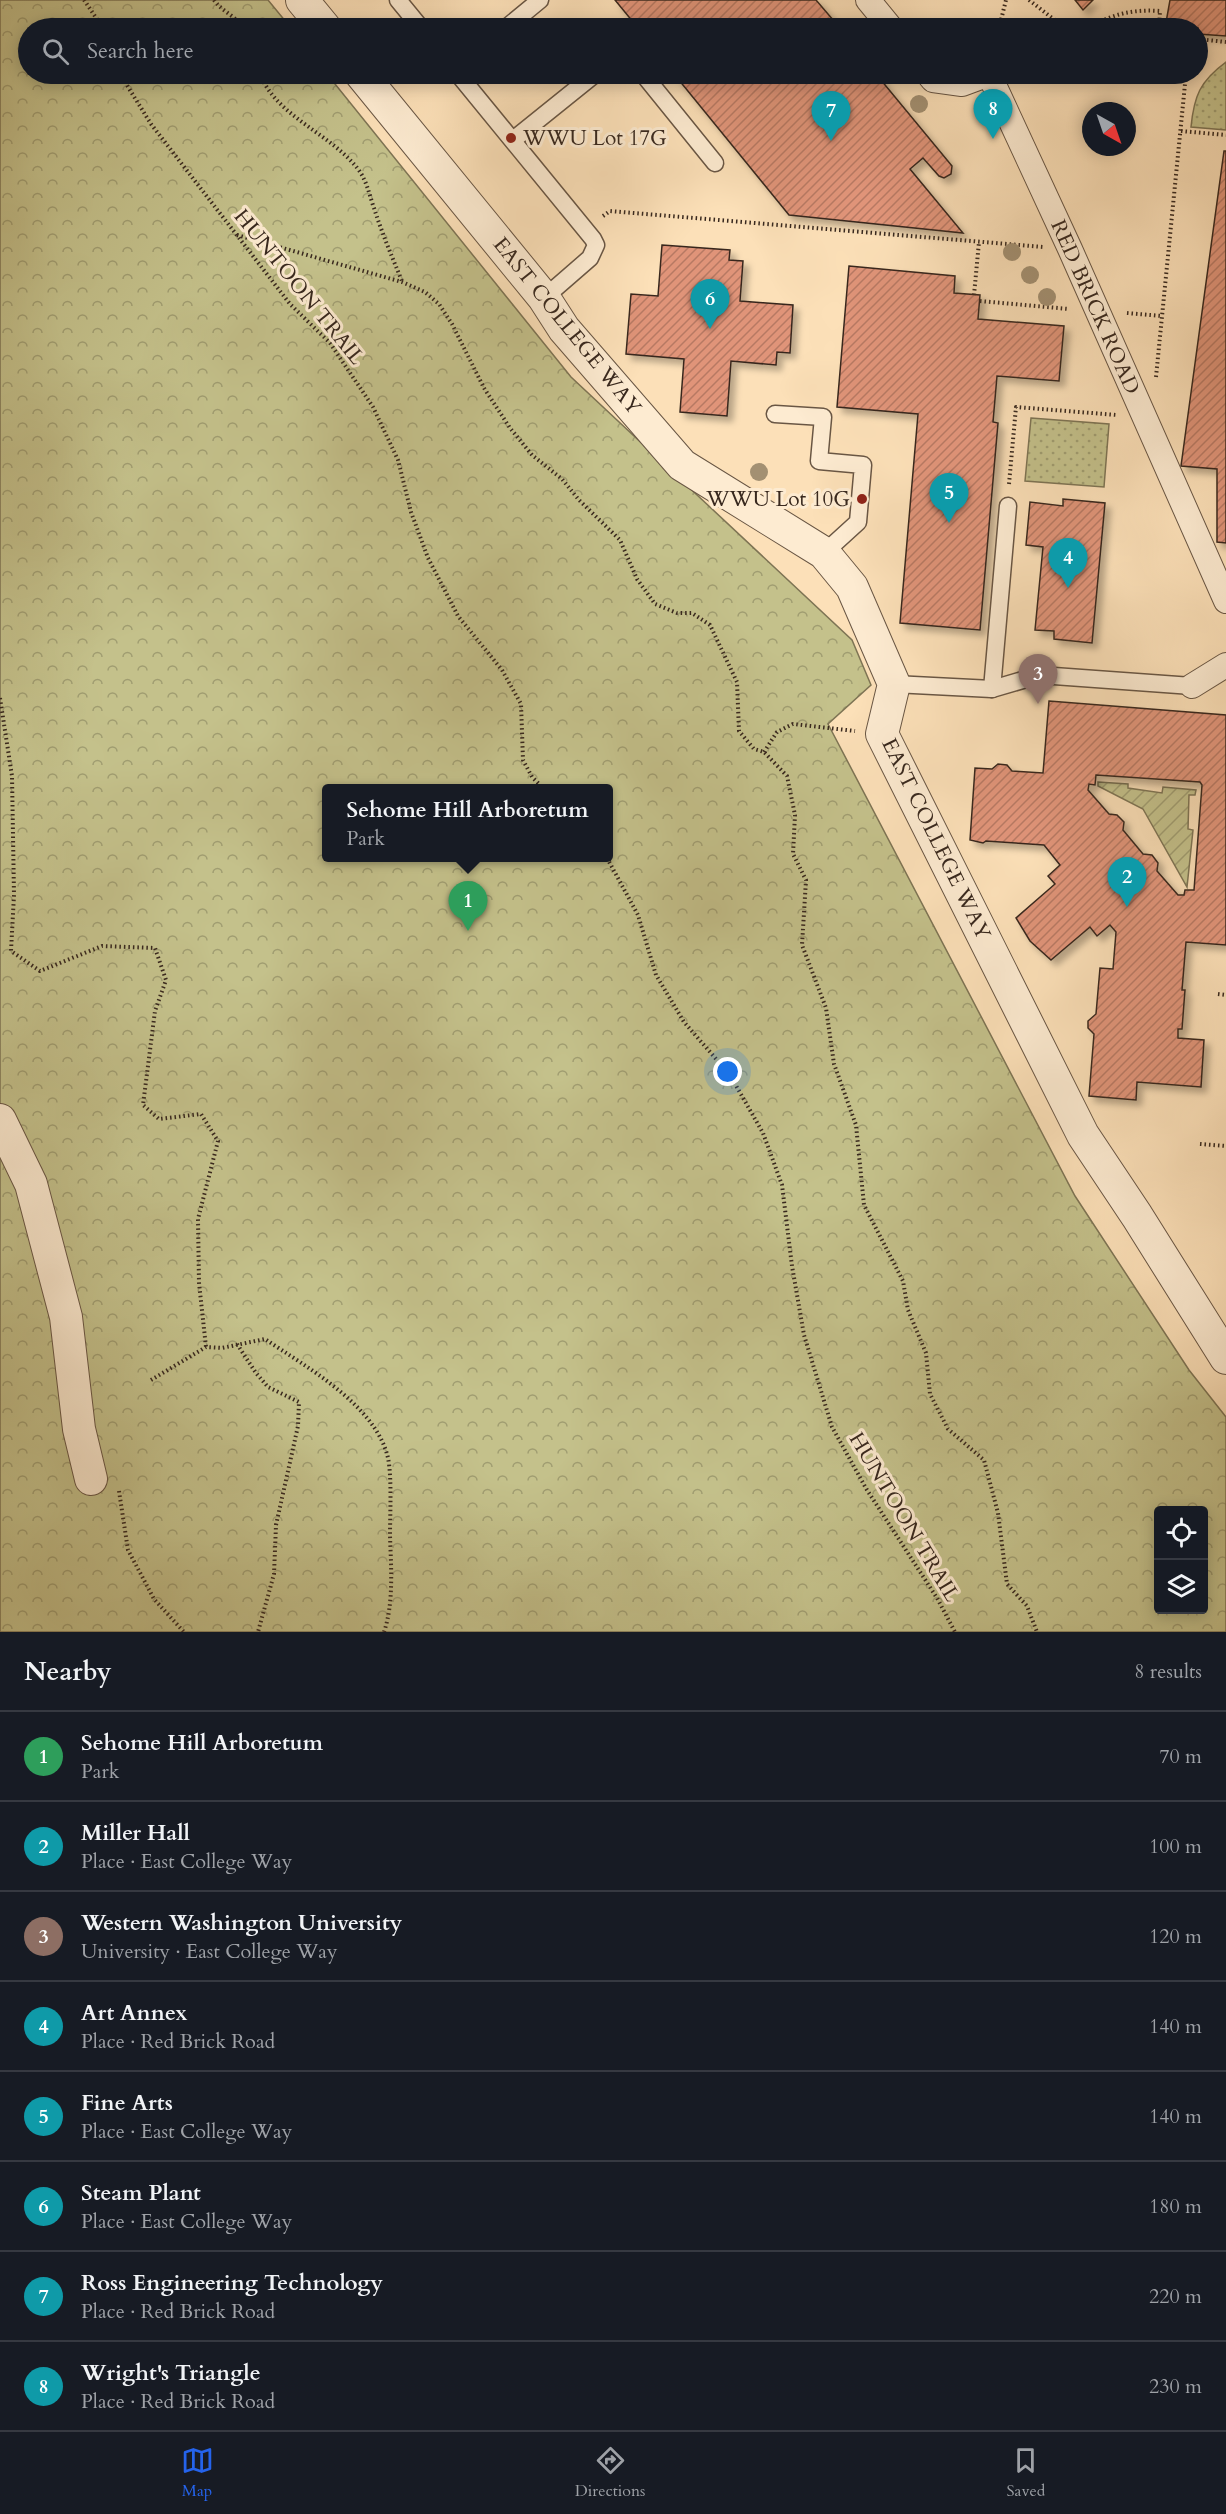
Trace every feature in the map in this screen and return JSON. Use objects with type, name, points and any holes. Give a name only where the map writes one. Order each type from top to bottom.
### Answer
[{"type":"street","points":[[302,0],[317,18]]},
{"type":"street","points":[[868,0],[883,18]]},
{"type":"street","name":"EAST COLLEGE WAY","points":[[370,84],[544,298],[564,329],[682,465],[824,553],[852,587],[894,684],[882,734],[1083,1135],[1226,1358]]},
{"type":"street","name":"RED BRICK ROAD","points":[[994,84],[1070,249],[1226,601]]},
{"type":"street","points":[[1192,686],[1226,665]]},
{"type":"street","points":[[0,1120],[31,1184],[66,1317],[79,1429],[104,1480]]},
{"type":"lane","points":[[398,0],[413,18]]},
{"type":"lane","points":[[518,18],[540,0]]},
{"type":"lane","points":[[466,84],[593,238],[596,245],[590,258],[544,298]]},
{"type":"lane","points":[[513,140],[583,84]]},
{"type":"lane","points":[[651,84],[715,163]]},
{"type":"lane","points":[[775,414],[823,417],[819,461],[863,465],[858,522],[824,553]]},
{"type":"lane","points":[[992,689],[1008,506]]},
{"type":"lane","points":[[894,684],[992,689],[1040,675],[1192,686]]},
{"type":"path","points":[[84,0],[96,18]]},
{"type":"path","points":[[214,0],[219,7],[235,18]]},
{"type":"path","points":[[1002,18],[1006,0]]},
{"type":"path","points":[[1029,0],[1050,18]]},
{"type":"path","points":[[1108,18],[1128,11],[1146,10],[1160,11],[1160,18]]},
{"type":"path","points":[[1208,40],[1226,42]]},
{"type":"path","name":"HUNTOON TRAIL","points":[[126,84],[151,124],[290,304],[330,343],[373,407],[398,460],[411,512],[428,558],[458,616],[502,670],[521,704],[523,760],[538,784]]},
{"type":"path","points":[[264,84],[293,115],[338,150],[358,169],[367,186],[402,282]]},
{"type":"path","points":[[1156,387],[1185,84]]},
{"type":"path","points":[[1180,131],[1226,135]]},
{"type":"path","points":[[596,222],[610,211],[1070,249]]},
{"type":"path","points":[[237,235],[402,282],[425,292],[440,304],[484,388],[510,428],[532,455],[561,479],[620,540],[637,579],[655,604],[677,613],[692,613],[710,625],[737,682],[739,731],[754,749],[764,752],[787,776],[795,815],[793,854],[806,880],[802,945],[826,1008],[834,1064],[856,1125],[864,1205],[903,1281],[908,1310],[926,1353],[930,1394],[948,1429],[984,1460],[998,1513],[1007,1584],[1028,1606],[1036,1632]]},
{"type":"path","points":[[974,295],[980,242]]},
{"type":"path","points":[[980,301],[1059,308]]},
{"type":"path","points":[[1008,506],[1016,407],[1103,414]]},
{"type":"path","points":[[0,698],[12,776],[14,895],[11,951],[40,971],[102,946],[155,948],[166,980],[155,1011],[142,1105],[159,1119],[201,1114],[218,1141],[198,1219],[199,1283],[206,1347]]},
{"type":"path","points":[[764,752],[777,732],[793,724],[882,734]]},
{"type":"path","name":"HUNTOON TRAIL","points":[[609,862],[638,915],[656,975],[684,1022],[730,1075],[763,1133],[782,1185],[792,1266],[804,1335],[832,1427],[867,1490],[937,1598],[955,1632]]},
{"type":"path","points":[[1218,994],[1226,995]]},
{"type":"path","points":[[1200,1144],[1226,1146]]},
{"type":"path","points":[[151,1380],[206,1347],[222,1348],[265,1339],[336,1388],[361,1412],[379,1437],[388,1458],[390,1596],[384,1632]]},
{"type":"path","points":[[237,1344],[268,1387],[299,1402],[298,1426],[276,1525],[274,1574],[258,1632]]},
{"type":"path","points":[[104,1480],[128,1550],[154,1599],[184,1632]]},
{"type":"green space","points":[[0,0],[268,0],[283,18],[18,18],[18,84],[335,84],[571,377],[852,640],[871,685],[828,724],[1075,1196],[1189,1370],[1226,1417],[1226,1632],[0,1632]]},
{"type":"green space","points":[[1226,62],[1226,130],[1191,127],[1194,106],[1200,90],[1203,84],[1208,84],[1208,78]]},
{"type":"green space","points":[[1031,418],[1109,424],[1104,487],[1025,481]]},
{"type":"green space","points":[[1098,782],[1128,784],[1128,788],[1162,793],[1163,787],[1196,790],[1195,795],[1189,795],[1188,829],[1193,830],[1187,887],[1143,809],[1098,786]]},
{"type":"building","points":[[615,0],[816,0],[831,18],[630,18]]},
{"type":"building","points":[[1075,0],[1093,0],[1083,10]]},
{"type":"building","points":[[1170,0],[1226,0],[1226,36],[1208,35],[1208,18],[1167,18]]},
{"type":"building","points":[[682,84],[884,84],[952,166],[951,174],[944,178],[939,176],[923,158],[910,169],[963,233],[789,215]]},
{"type":"building","points":[[1224,151],[1226,151],[1226,543],[1217,542],[1217,469],[1181,466]]},
{"type":"building","points":[[662,245],[730,250],[729,260],[743,261],[740,301],[793,305],[790,353],[777,352],[776,365],[731,361],[727,416],[680,412],[684,359],[626,354],[631,294],[658,296]]},
{"type":"building","points":[[849,266],[955,276],[954,293],[980,295],[978,319],[1064,326],[1059,381],[997,376],[993,422],[998,423],[980,630],[900,623],[918,414],[837,407]]},
{"type":"building","points":[[1063,499],[1105,503],[1092,643],[1054,639],[1054,631],[1035,630],[1043,547],[1026,545],[1030,502],[1063,506]]},
{"type":"building","points":[[1049,701],[1226,715],[1226,945],[1186,942],[1182,1029],[1178,1029],[1178,1038],[1204,1040],[1201,1087],[1137,1082],[1136,1100],[1089,1096],[1094,1034],[1088,1028],[1088,1021],[1096,1014],[1100,968],[1113,969],[1116,932],[1110,925],[1097,936],[1090,927],[1051,960],[1030,941],[1016,918],[1055,884],[1048,876],[1060,865],[1044,845],[986,841],[983,843],[970,840],[975,768],[992,769],[998,764],[1007,765],[1012,771],[1043,773]],"holes":[[[1096,775],[1200,782],[1202,785],[1194,890],[1185,890],[1184,895],[1178,895],[1157,871],[1158,863],[1152,855],[1143,854],[1123,830],[1124,822],[1117,815],[1109,814],[1088,790],[1089,784],[1095,785]]]},
{"type":"place","name":"WWU Lot 17G","points":[[511,138]]},
{"type":"place","name":"Wright's Triangle","points":[[993,139]]},
{"type":"place","name":"Ross Engineering Technology","points":[[831,141]]},
{"type":"place","name":"Steam Plant","points":[[710,329]]},
{"type":"place","name":"WWU Lot 10G","points":[[862,499]]},
{"type":"place","name":"Fine Arts","points":[[949,523]]},
{"type":"place","name":"Art Annex","points":[[1068,588]]},
{"type":"place","name":"Western Washington University","points":[[1038,704]]},
{"type":"place","name":"Miller Hall","points":[[1127,907]]},
{"type":"place","name":"Sehome Hill Arboretum","points":[[468,931]]}]
